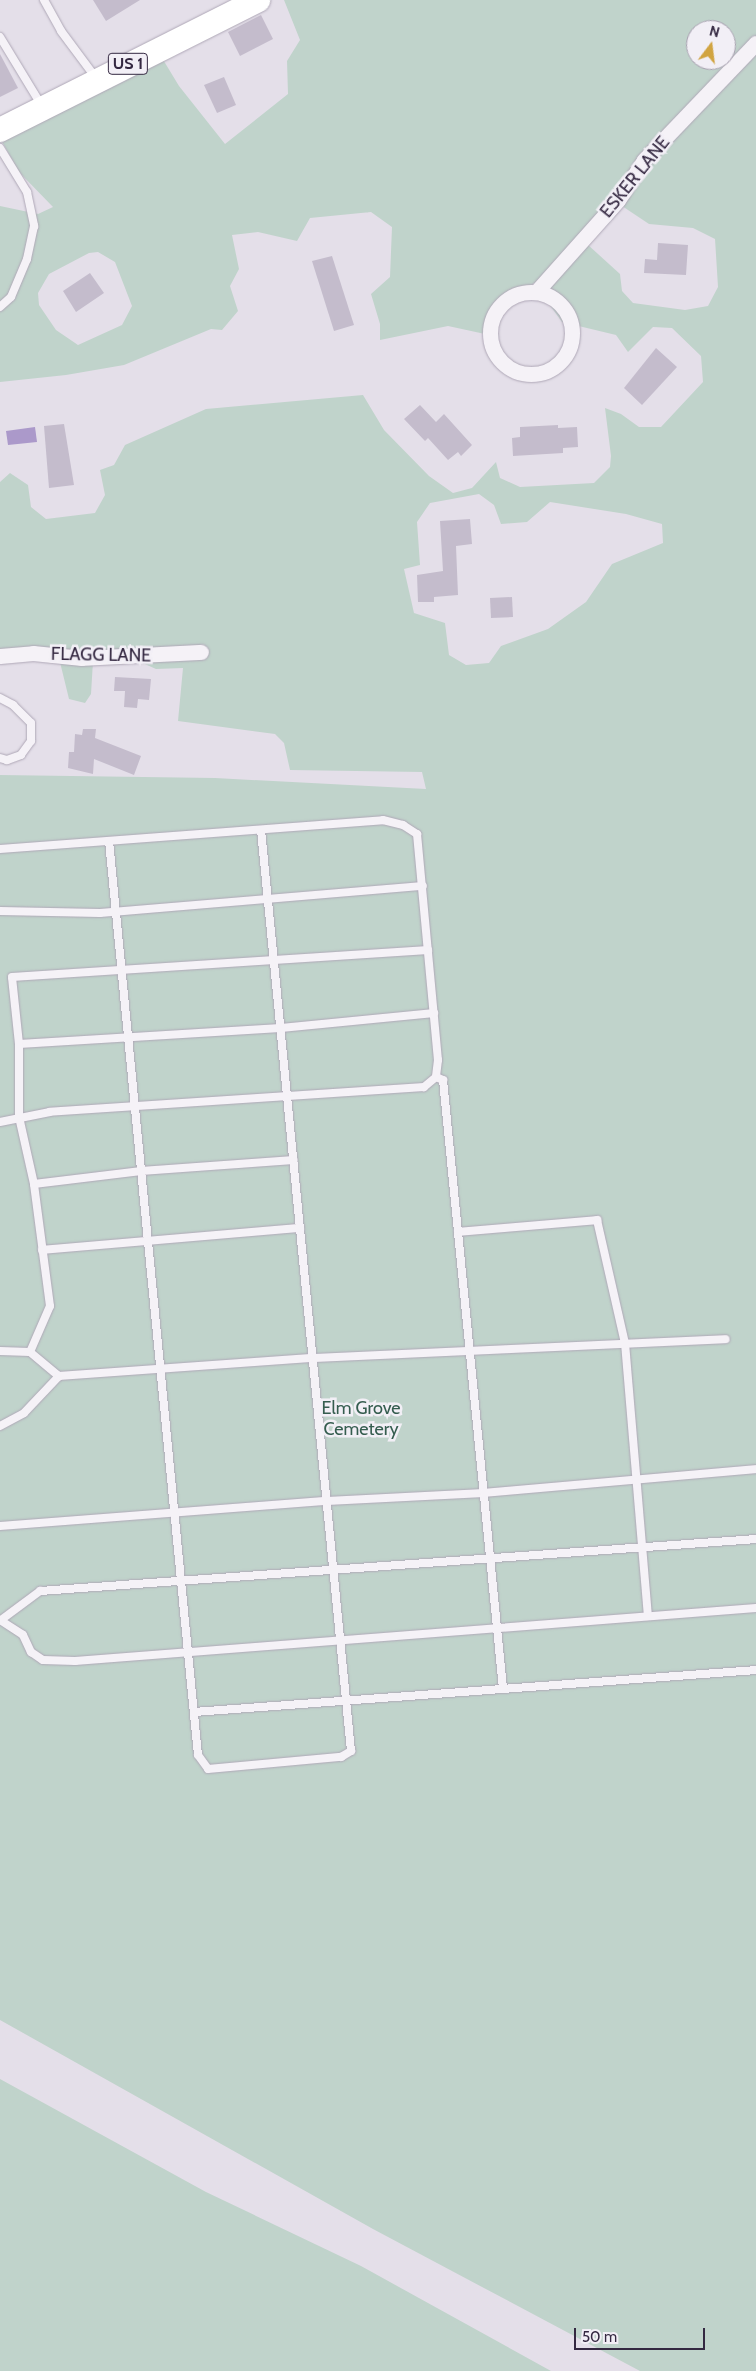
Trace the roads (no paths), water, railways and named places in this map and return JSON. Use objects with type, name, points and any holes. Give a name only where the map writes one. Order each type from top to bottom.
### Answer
[{"type":"main road","name":"US 1","points":[[0,130],[258,0]]},
{"type":"street","name":"ESKER LANE","points":[[536,292],[618,200],[644,160],[756,43]]},
{"type":"street","points":[[536,292],[561,304],[571,321],[572,341],[559,364],[535,374],[521,373],[499,358],[490,334],[492,320],[498,308],[509,298],[536,292]]},
{"type":"street","name":"FLAGG LANE","points":[[0,656],[33,654],[82,658],[201,652]]},
{"type":"lane","points":[[44,0],[61,31],[97,80]]},
{"type":"lane","points":[[0,37],[43,108]]},
{"type":"lane","points":[[0,148],[27,192],[34,226],[27,259],[11,297],[0,307]]},
{"type":"lane","points":[[0,698],[13,704],[31,723],[31,741],[20,755],[7,760],[0,758]]},
{"type":"lane","points":[[0,849],[383,820],[403,825],[417,834],[434,1013],[436,1077]]},
{"type":"lane","points":[[108,841],[198,1755],[208,1769],[341,1757],[351,1752],[262,830]]},
{"type":"lane","points":[[0,911],[116,912],[423,886]]},
{"type":"lane","points":[[30,1352],[50,1306],[34,1184],[19,1116],[19,1044],[12,977],[428,950]]},
{"type":"lane","points":[[19,1044],[281,1028],[434,1013]]},
{"type":"lane","points":[[0,1122],[19,1116],[134,1106],[424,1087],[436,1077]]},
{"type":"lane","points":[[436,1077],[443,1080],[499,1628],[503,1689]]},
{"type":"lane","points":[[34,1184],[141,1171],[294,1160]]},
{"type":"lane","points":[[458,1232],[598,1220],[625,1343],[648,1616]]},
{"type":"lane","points":[[42,1250],[300,1228]]},
{"type":"lane","points":[[0,1426],[24,1413],[59,1376],[313,1358],[726,1339]]},
{"type":"lane","points":[[0,1351],[30,1352],[59,1376]]},
{"type":"lane","points":[[0,1526],[327,1501],[484,1493],[756,1469]]},
{"type":"lane","points":[[756,1539],[492,1560],[333,1569],[40,1591],[1,1620],[23,1635],[31,1652],[43,1660],[188,1652],[756,1608]]},
{"type":"lane","points":[[194,1712],[756,1670]]},
{"type":"park label","name":"Elm Grove Cemetery","points":[[361,1419]]}]
